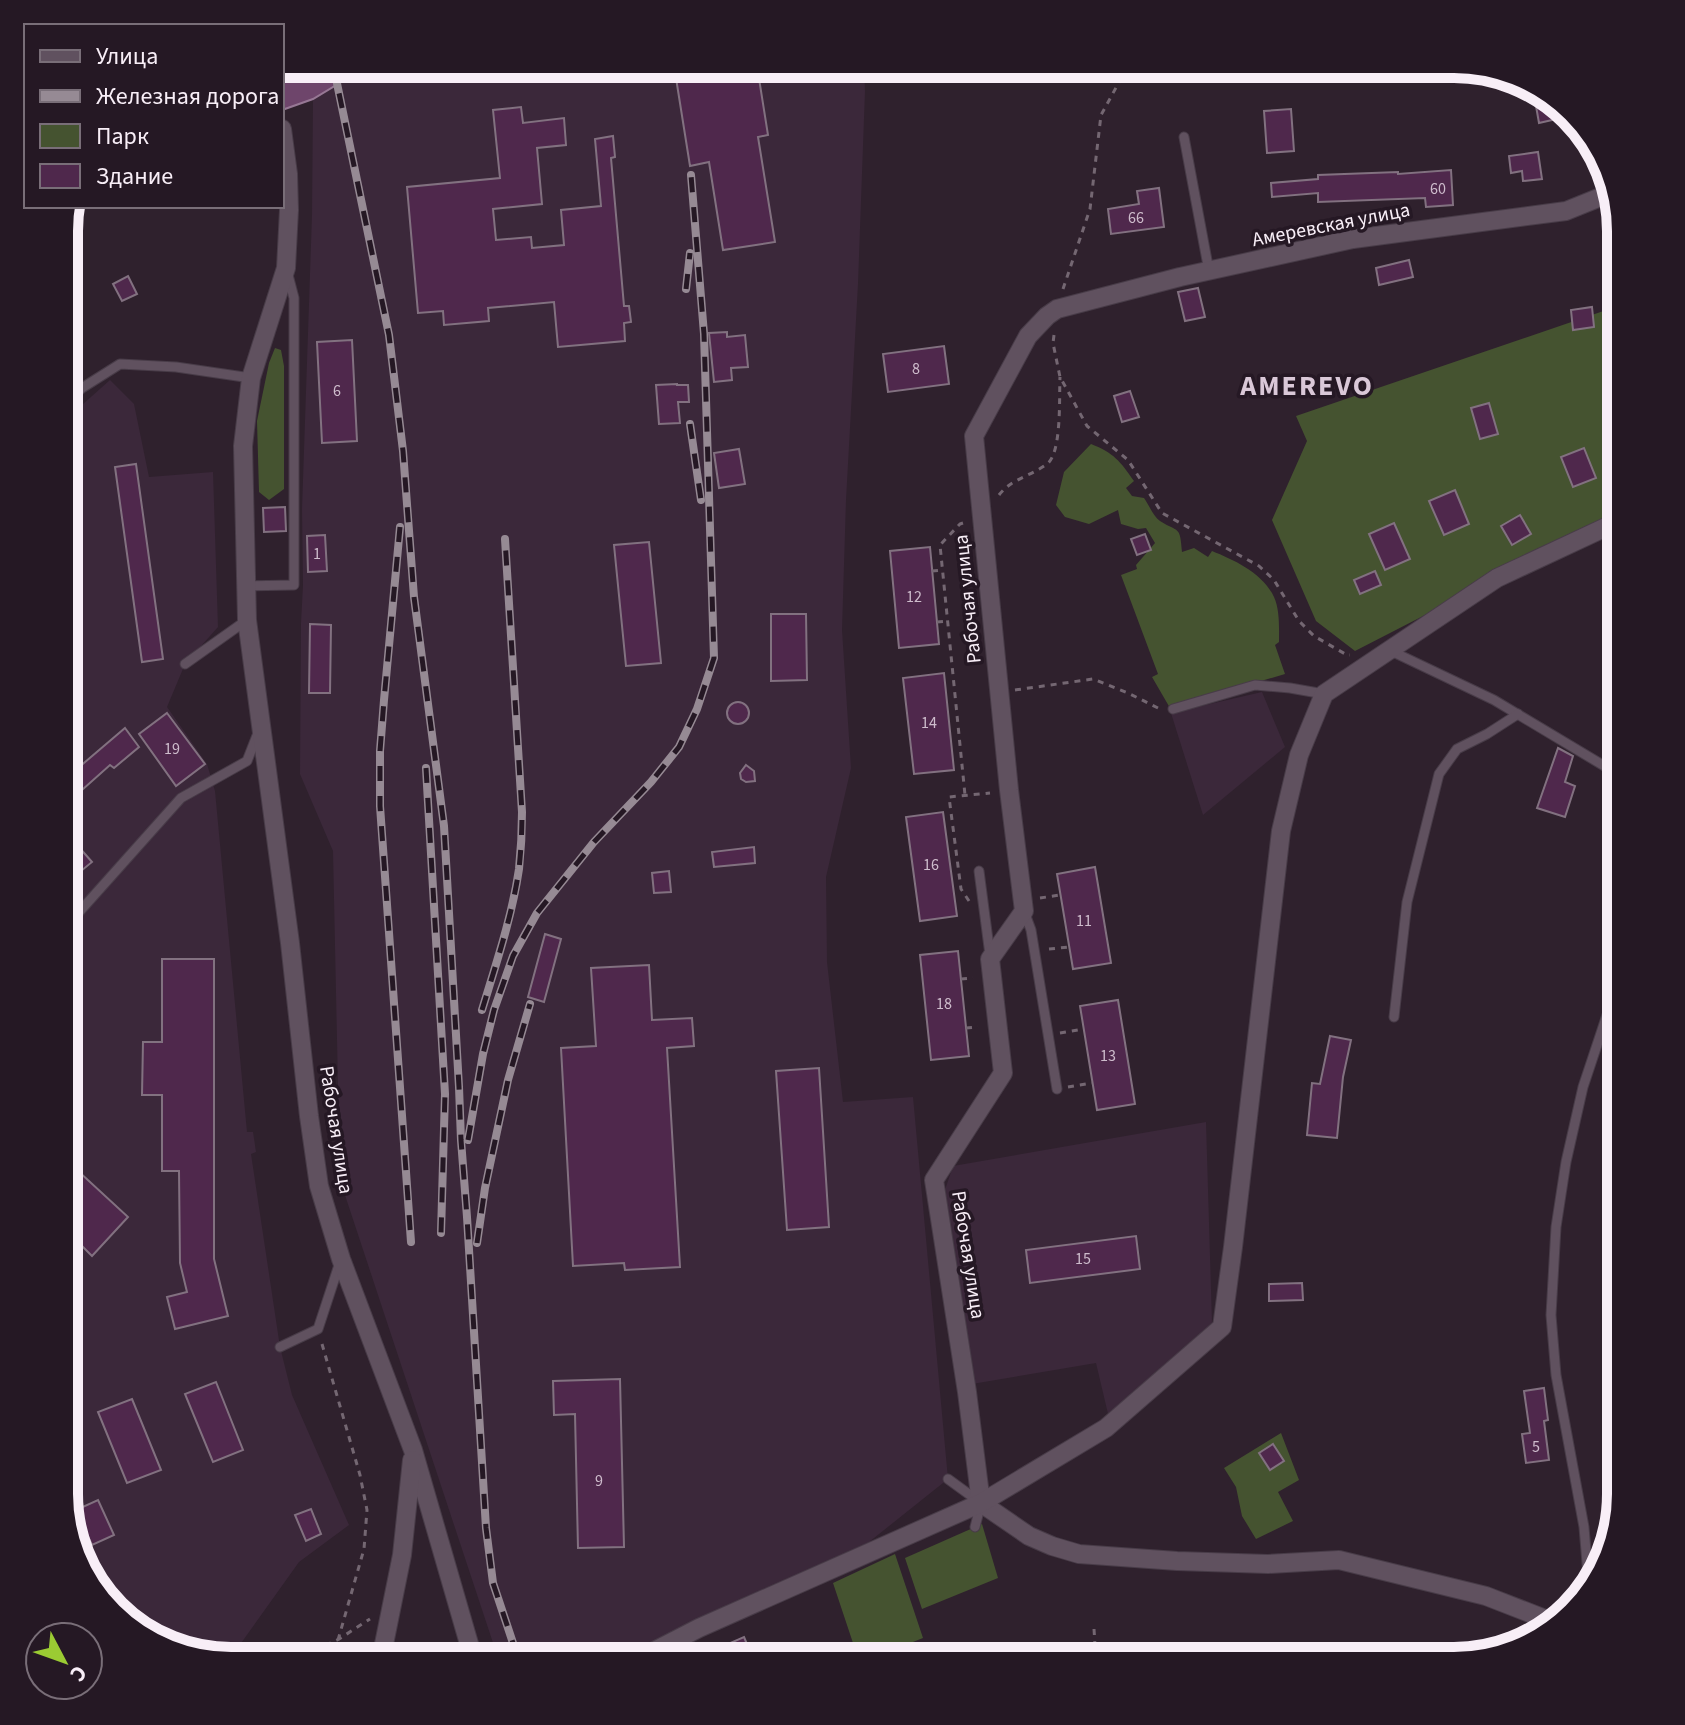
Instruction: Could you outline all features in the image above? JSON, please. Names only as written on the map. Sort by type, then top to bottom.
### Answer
[{"type":"street","name":"Рабочая улица","points":[[284,146],[289,210],[286,268],[251,378],[243,446],[247,620],[319,1186],[341,1259],[413,1450],[470,1647]]},
{"type":"street","name":"Амеревская улица","points":[[1057,309],[1353,239],[1566,211],[1603,196]]},
{"type":"street","name":"Рабочая улица","points":[[1024,911],[974,436],[1028,336],[1057,309]]},
{"type":"street","points":[[662,1647],[981,1503],[1106,1428],[1222,1327],[1281,831],[1299,755],[1324,694],[1497,578],[1607,527]]},
{"type":"street","points":[[990,959],[1024,911]]},
{"type":"street","name":"Рабочая улица","points":[[981,1503],[940,1191],[934,1180],[1003,1073],[990,959]]},
{"type":"street","points":[[383,1647],[402,1555],[413,1450]]},
{"type":"street","points":[[981,1503],[1029,1536],[1079,1554],[1268,1564],[1339,1560],[1486,1596],[1543,1618]]},
{"type":"lane","points":[[1184,137],[1209,271]]},
{"type":"lane","points":[[245,586],[294,585],[294,298],[286,268]]},
{"type":"lane","points":[[78,392],[120,364],[176,367],[251,378]]},
{"type":"lane","points":[[185,664],[247,620]]},
{"type":"lane","points":[[1389,650],[1494,700],[1607,768]]},
{"type":"lane","points":[[1173,709],[1255,685],[1324,694]]},
{"type":"lane","points":[[1394,1017],[1407,902],[1439,774],[1457,749],[1518,714]]},
{"type":"lane","points":[[78,913],[181,798],[247,761],[261,726]]},
{"type":"lane","points":[[979,871],[990,959]]},
{"type":"lane","points":[[1024,911],[1035,951],[1057,1089]]},
{"type":"lane","points":[[1588,1570],[1584,1527],[1556,1375],[1551,1315],[1558,1214],[1566,1162],[1583,1087],[1607,1015]]},
{"type":"lane","points":[[280,1347],[318,1329],[341,1259]]},
{"type":"lane","points":[[948,1479],[981,1503],[975,1527]]},
{"type":"path","points":[[965,795],[940,545],[960,524],[982,517],[1005,487],[1050,463],[1056,447],[1060,377],[1053,343],[1057,309],[1090,209],[1101,115],[1121,78]]},
{"type":"path","points":[[1060,377],[1087,426],[1128,460],[1162,513],[1259,566],[1274,580],[1299,621],[1314,636],[1347,655],[1389,650]]},
{"type":"path","points":[[932,571],[943,570]]},
{"type":"path","points":[[937,622],[948,621]]},
{"type":"path","points":[[1000,692],[1093,679],[1160,709],[1173,709]]},
{"type":"path","points":[[946,697],[955,696]]},
{"type":"path","points":[[952,748],[961,748]]},
{"type":"path","points":[[947,840],[954,839]]},
{"type":"path","points":[[954,890],[961,889]]},
{"type":"path","points":[[1035,951],[1069,947]]},
{"type":"path","points":[[961,979],[979,977]]},
{"type":"path","points":[[966,1028],[984,1026]]},
{"type":"path","points":[[1048,1035],[1083,1029]]},
{"type":"path","points":[[1057,1089],[1092,1083]]},
{"type":"path","points":[[318,1329],[367,1510],[364,1549],[336,1647]]},
{"type":"path","points":[[322,1647],[394,1604]]},
{"type":"path","points":[[1094,1629],[1095,1647]]},
{"type":"shaded area","points":[[284,78],[348,78],[313,99],[284,109]]},
{"type":"shaded area","points":[[348,78],[865,78],[842,630],[851,768],[826,877],[827,962],[843,1102],[913,1097],[948,1479],[869,1542],[643,1647],[494,1647],[340,1180],[333,851],[300,774],[302,509],[313,99]]},
{"type":"shaded area","points":[[110,380],[134,404],[149,477],[213,472],[218,627],[185,664],[167,707],[207,764],[215,791],[247,1132],[253,1132],[256,1152],[251,1154],[280,1347],[292,1395],[349,1525],[299,1562],[238,1647],[191,1642],[154,1627],[130,1609],[98,1571],[83,1534],[78,1504],[78,409]]},
{"type":"shaded area","points":[[1262,692],[1285,747],[1203,815],[1171,713]]},
{"type":"shaded area","points":[[1206,1122],[1212,1323],[1109,1418],[1096,1363],[972,1384],[945,1190],[953,1166]]},
{"type":"green space","points":[[1607,310],[1607,527],[1497,578],[1355,651],[1316,621],[1272,520],[1307,441],[1296,416]]},
{"type":"green space","points":[[275,348],[281,350],[284,366],[284,489],[269,500],[259,492],[257,421]]},
{"type":"green space","points":[[1091,444],[1111,454],[1120,463],[1134,481],[1126,488],[1132,496],[1144,498],[1158,519],[1177,531],[1182,552],[1194,548],[1208,557],[1212,551],[1238,563],[1263,581],[1274,597],[1277,608],[1279,642],[1275,645],[1285,674],[1170,708],[1152,677],[1158,674],[1121,575],[1137,569],[1136,565],[1155,543],[1146,528],[1121,524],[1118,510],[1089,524],[1065,517],[1056,505],[1064,472]]},
{"type":"green space","points":[[1281,1433],[1299,1480],[1278,1492],[1293,1521],[1256,1539],[1242,1516],[1236,1487],[1224,1468]]},
{"type":"green space","points":[[982,1524],[998,1578],[922,1609],[905,1558]]},
{"type":"green space","points":[[895,1554],[923,1638],[900,1647],[854,1647],[833,1583]]},
{"type":"building","points":[[676,78],[759,78],[768,135],[758,137],[775,242],[723,250],[709,162],[690,166]]},
{"type":"building","points":[[1540,105],[1558,119],[1539,123],[1536,106]]},
{"type":"building","points":[[521,107],[523,123],[564,118],[566,145],[537,148],[542,204],[493,209],[496,240],[531,237],[532,248],[564,245],[561,210],[601,206],[595,139],[613,136],[615,157],[611,158],[624,306],[629,306],[631,322],[624,323],[625,341],[558,347],[554,302],[488,308],[489,321],[444,325],[443,311],[418,313],[407,187],[500,178],[493,110]]},
{"type":"building","points":[[1291,109],[1294,151],[1267,153],[1264,111]]},
{"type":"building","points":[[1538,152],[1542,179],[1523,181],[1522,171],[1511,173],[1509,156]]},
{"type":"building","points":[[1451,170],[1453,205],[1426,207],[1425,198],[1318,202],[1318,193],[1272,197],[1271,183],[1318,179],[1318,175]]},
{"type":"building","points":[[1159,188],[1164,227],[1111,234],[1108,209],[1139,204],[1137,191]]},
{"type":"building","points":[[1409,260],[1413,277],[1379,285],[1376,268]]},
{"type":"building","points":[[128,276],[137,294],[122,301],[113,284]]},
{"type":"building","points":[[1198,288],[1205,317],[1185,321],[1178,292]]},
{"type":"building","points":[[1592,307],[1594,327],[1573,330],[1571,310]]},
{"type":"building","points":[[727,332],[727,337],[745,335],[748,367],[731,368],[732,380],[714,382],[709,333]]},
{"type":"building","points":[[352,340],[357,441],[322,443],[317,342]]},
{"type":"building","points":[[944,346],[949,384],[888,392],[883,354]]},
{"type":"building","points":[[656,385],[688,385],[689,402],[678,402],[680,423],[659,424]]},
{"type":"building","points":[[1130,391],[1139,417],[1122,422],[1114,396]]},
{"type":"building","points":[[1489,403],[1498,434],[1480,439],[1471,408]]},
{"type":"building","points":[[1584,448],[1596,478],[1573,487],[1561,457]]},
{"type":"building","points":[[739,449],[745,484],[719,488],[714,453]]},
{"type":"building","points":[[136,464],[163,659],[142,662],[115,467]]},
{"type":"building","points":[[1455,490],[1469,524],[1444,535],[1429,501]]},
{"type":"building","points":[[285,507],[286,531],[264,532],[263,508]]},
{"type":"building","points":[[1520,515],[1531,534],[1512,545],[1501,526]]},
{"type":"building","points":[[1394,523],[1410,559],[1385,570],[1369,534]]},
{"type":"building","points":[[1145,534],[1151,550],[1137,555],[1131,539]]},
{"type":"building","points":[[325,535],[327,571],[308,572],[307,536]]},
{"type":"building","points":[[649,542],[661,663],[626,666],[614,545]]},
{"type":"building","points":[[930,547],[939,644],[899,648],[890,551]]},
{"type":"building","points":[[1375,571],[1381,585],[1360,594],[1354,580]]},
{"type":"building","points":[[771,614],[806,614],[807,680],[771,681]]},
{"type":"building","points":[[310,624],[331,625],[330,693],[309,693]]},
{"type":"building","points":[[944,673],[954,770],[914,774],[903,678]]},
{"type":"building","points":[[738,702],[746,705],[749,713],[746,721],[738,724],[730,721],[727,713],[730,705]]},
{"type":"building","points":[[167,713],[205,764],[176,786],[139,734]]},
{"type":"building","points":[[125,728],[139,747],[114,768],[110,765],[78,794],[78,768]]},
{"type":"building","points":[[1558,748],[1573,756],[1565,782],[1575,786],[1565,817],[1537,808]]},
{"type":"building","points":[[746,765],[754,771],[755,781],[741,779],[740,773]]},
{"type":"building","points":[[943,812],[957,916],[920,921],[906,817]]},
{"type":"building","points":[[78,846],[92,862],[78,874]]},
{"type":"building","points":[[754,847],[755,863],[714,867],[712,852]]},
{"type":"building","points":[[1095,867],[1111,963],[1073,969],[1057,874]]},
{"type":"building","points":[[669,871],[671,892],[654,893],[652,873]]},
{"type":"building","points":[[545,934],[561,939],[544,1002],[528,997]]},
{"type":"building","points":[[958,951],[969,1056],[931,1060],[920,955]]},
{"type":"building","points":[[162,959],[214,959],[214,1259],[228,1316],[175,1329],[167,1297],[187,1292],[180,1263],[179,1171],[162,1171],[162,1095],[142,1095],[143,1042],[162,1042]]},
{"type":"building","points":[[649,965],[652,1020],[692,1018],[694,1046],[667,1048],[680,1267],[625,1270],[624,1263],[573,1266],[561,1048],[596,1046],[591,968]]},
{"type":"building","points":[[1118,1000],[1135,1104],[1097,1110],[1080,1006]]},
{"type":"building","points":[[1330,1036],[1351,1040],[1343,1077],[1337,1138],[1307,1135],[1312,1083],[1320,1084]]},
{"type":"building","points":[[819,1068],[829,1227],[787,1230],[776,1071]]},
{"type":"building","points":[[78,1171],[128,1217],[92,1256],[82,1246],[78,1250]]},
{"type":"building","points":[[1136,1236],[1140,1269],[1030,1283],[1026,1250]]},
{"type":"building","points":[[1302,1283],[1303,1300],[1269,1301],[1269,1284]]},
{"type":"building","points":[[620,1379],[624,1547],[578,1548],[575,1414],[554,1415],[553,1381]]},
{"type":"building","points":[[216,1382],[243,1450],[213,1462],[185,1394]]},
{"type":"building","points":[[1544,1388],[1549,1460],[1526,1463],[1522,1434],[1530,1433],[1524,1391]]},
{"type":"building","points":[[132,1399],[161,1470],[127,1483],[98,1412]]},
{"type":"building","points":[[1273,1444],[1284,1461],[1270,1470],[1259,1453]]},
{"type":"building","points":[[98,1500],[114,1535],[92,1545],[79,1509]]},
{"type":"building","points":[[311,1509],[321,1534],[306,1541],[295,1515]]},
{"type":"building","points":[[744,1637],[748,1647],[721,1647]]},
{"type":"railway","points":[[336,78],[389,335],[403,451],[414,597],[444,826],[486,1528],[493,1583],[514,1647]]},
{"type":"railway","points":[[468,1140],[483,1054],[513,956],[537,913],[594,842],[651,782],[679,747],[697,709],[714,658],[704,334],[691,175]]},
{"type":"railway","points":[[686,289],[690,253]]},
{"type":"railway","points":[[690,424],[701,500]]},
{"type":"railway","points":[[400,527],[380,751],[380,806],[411,1242]]},
{"type":"railway","points":[[482,1010],[512,905],[521,840],[522,812],[505,539]]},
{"type":"railway","points":[[426,768],[445,1094],[441,1233]]},
{"type":"railway","points":[[477,1243],[485,1188],[508,1080],[530,1004]]},
{"type":"district","name":"AMEREVO","points":[[1307,386]]}]
